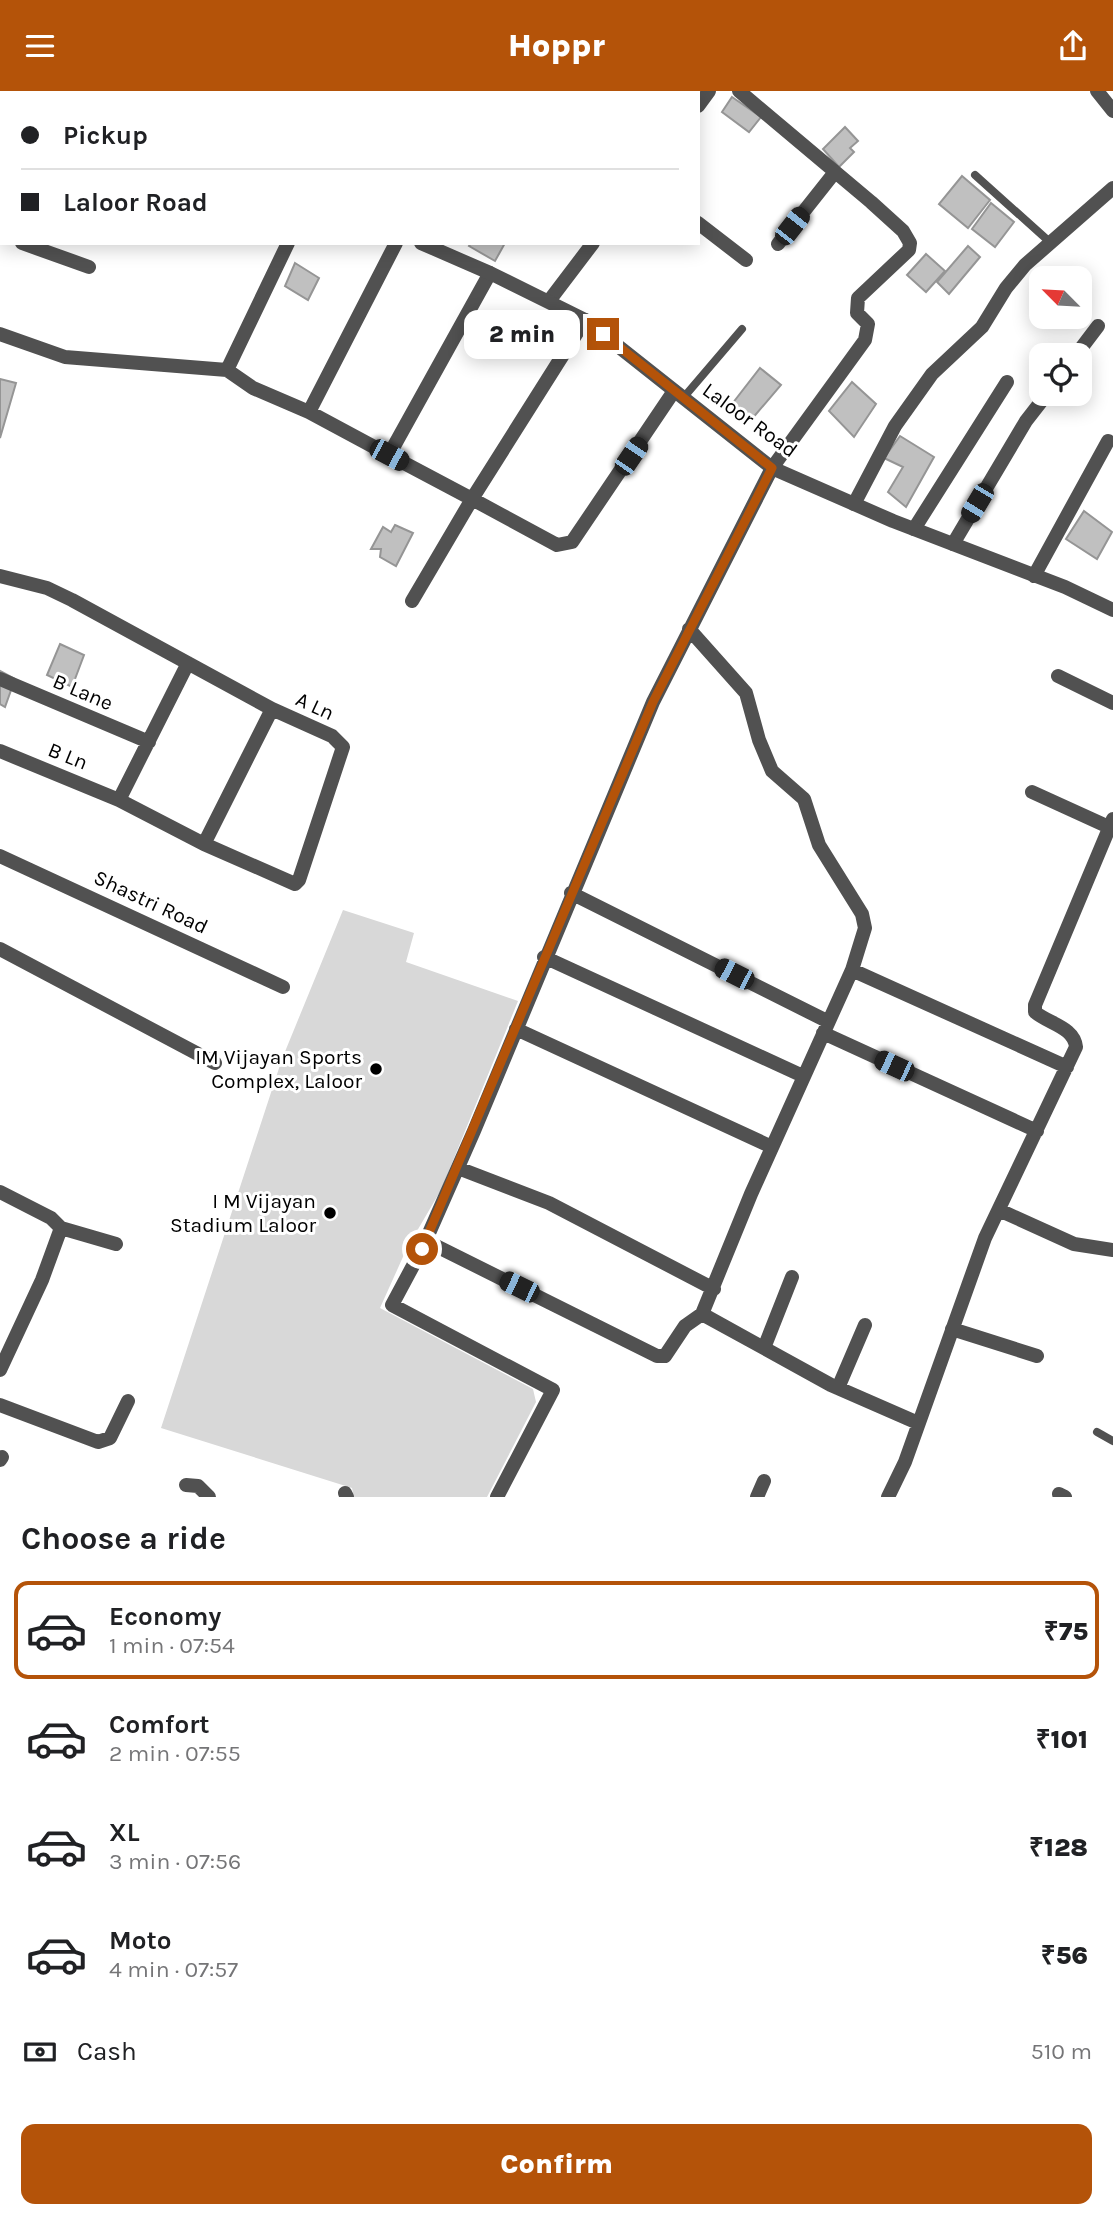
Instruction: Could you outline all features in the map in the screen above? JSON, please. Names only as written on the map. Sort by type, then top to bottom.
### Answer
[{"type":"street","points":[[497,1497],[553,1390],[392,1305],[426,1241],[458,1168],[544,957],[653,702],[772,468],[865,340],[867,324],[857,313],[858,298],[909,250],[910,243],[903,231],[740,91]]},
{"type":"street","points":[[1097,91],[1113,111]]},
{"type":"street","points":[[778,244],[835,172]]},
{"type":"street","points":[[854,504],[895,426],[932,375],[982,327],[1006,288],[1025,265],[1113,188]]},
{"type":"street","points":[[700,225],[746,260]]},
{"type":"street","points":[[28,245],[89,267]]},
{"type":"street","points":[[227,370],[287,245]]},
{"type":"street","points":[[309,412],[395,245]]},
{"type":"street","name":"Laloor Road","points":[[426,245],[585,320],[772,468],[1113,610]]},
{"type":"street","points":[[549,301],[591,245]]},
{"type":"street","points":[[389,455],[490,273]]},
{"type":"street","points":[[412,601],[472,499],[585,320]]},
{"type":"street","points":[[1085,343],[1098,326]]},
{"type":"street","points":[[0,334],[65,357],[227,370],[253,388],[309,412],[557,545],[572,542],[679,394]]},
{"type":"street","points":[[914,529],[1007,382]]},
{"type":"street","points":[[953,544],[1026,421],[1038,406]]},
{"type":"street","points":[[1034,576],[1108,441]]},
{"type":"street","name":"A Ln","points":[[0,576],[47,588],[272,709],[332,736],[342,747],[299,880],[295,884],[204,844],[119,800]]},
{"type":"street","points":[[426,1241],[657,1356],[666,1356],[685,1326],[702,1314],[772,1147],[852,970],[865,928],[862,914],[819,845],[804,799],[772,771],[759,740],[746,693],[689,629]]},
{"type":"street","points":[[119,800],[188,663]]},
{"type":"street","points":[[1058,677],[1113,703]]},
{"type":"street","name":"B Lane","points":[[0,679],[149,743]]},
{"type":"street","points":[[204,844],[272,709]]},
{"type":"street","name":"B Ln","points":[[0,751],[119,800]]},
{"type":"street","points":[[888,1497],[905,1462],[952,1329],[999,1210],[1076,1047],[1075,1038],[1069,1031],[1035,1013],[1035,1005],[1112,826],[1032,792]]},
{"type":"street","name":"Shastri Road","points":[[0,856],[283,987]]},
{"type":"street","points":[[572,893],[825,1027],[1037,1131]]},
{"type":"street","points":[[0,949],[215,1063]]},
{"type":"street","points":[[544,957],[803,1076]]},
{"type":"street","points":[[852,970],[1067,1067]]},
{"type":"street","points":[[516,1029],[772,1147]]},
{"type":"street","points":[[458,1168],[549,1203],[713,1289]]},
{"type":"street","points":[[0,1192],[51,1218],[61,1228],[116,1244]]},
{"type":"street","points":[[999,1210],[1074,1244],[1113,1250]]},
{"type":"street","points":[[0,1370],[61,1237],[61,1228]]},
{"type":"street","points":[[764,1348],[792,1277]]},
{"type":"street","points":[[702,1314],[838,1388],[918,1423]]},
{"type":"street","points":[[838,1388],[865,1325]]},
{"type":"street","points":[[952,1329],[1037,1356]]},
{"type":"street","points":[[0,1405],[97,1442],[110,1438],[128,1401]]},
{"type":"street","points":[[757,1497],[764,1481]]},
{"type":"street","points":[[186,1485],[198,1486],[209,1497]]},
{"type":"lane","points":[[975,175],[1052,244]]},
{"type":"lane","points":[[679,394],[742,329]]},
{"type":"lane","points":[[1097,1432],[1113,1441]]},
{"type":"shaded area","name":"I M Vijayan Stadium Laloor","points":[[343,910],[414,933],[406,962],[518,1001],[441,1190],[407,1248],[380,1308],[533,1389],[536,1402],[487,1497],[354,1497],[352,1488],[161,1428],[282,1059]]},
{"type":"building","points":[[732,97],[761,117],[749,132],[722,112]]},
{"type":"building","points":[[845,127],[858,141],[850,148],[854,152],[839,167],[823,149]]},
{"type":"building","points":[[962,176],[990,200],[968,228],[939,204]]},
{"type":"building","points":[[991,203],[1014,222],[995,247],[972,229]]},
{"type":"building","points":[[470,245],[504,245],[495,261]]},
{"type":"building","points":[[968,246],[980,257],[949,294],[937,282]]},
{"type":"building","points":[[926,254],[945,271],[926,292],[907,275]]},
{"type":"building","points":[[295,263],[319,278],[308,300],[285,286]]},
{"type":"building","points":[[760,368],[781,385],[751,420],[732,404]]},
{"type":"building","points":[[0,379],[16,383],[0,438]]},
{"type":"building","points":[[852,382],[876,404],[854,437],[829,411]]},
{"type":"building","points":[[900,436],[934,457],[906,507],[888,492],[903,467],[884,458]]},
{"type":"building","points":[[1084,511],[1112,532],[1097,559],[1066,539]]},
{"type":"building","points":[[395,525],[413,533],[396,566],[380,557],[381,549],[371,549],[383,527],[391,532]]},
{"type":"building","points":[[60,644],[84,655],[72,687],[47,675]]},
{"type":"building","points":[[0,671],[15,679],[5,707],[0,704]]},
{"type":"place","name":"IM Vijayan Sports Complex, Laloor","points":[[376,1069]]},
{"type":"place","name":"I M Vijayan Stadium Laloor","points":[[330,1213]]},
{"type":"route","points":[[422,1249],[653,702],[772,468],[603,334]]}]
